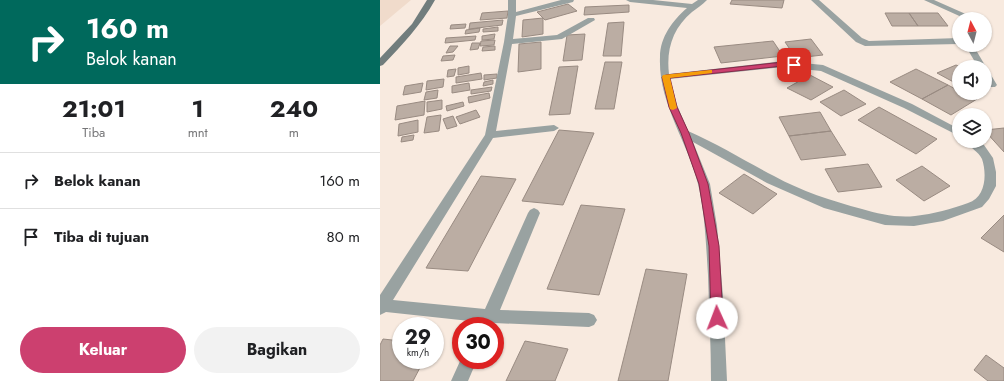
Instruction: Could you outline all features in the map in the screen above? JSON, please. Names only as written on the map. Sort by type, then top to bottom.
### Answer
[{"type":"main road","points":[[380,62],[406,35],[426,10],[431,0]]},
{"type":"street","points":[[459,317],[381,306],[490,135],[508,42],[512,15],[512,0]]},
{"type":"street","points":[[512,15],[570,0]]},
{"type":"street","points":[[630,0],[692,6]]},
{"type":"street","points":[[703,0],[692,6],[673,27],[666,42],[664,55],[666,77],[673,107],[685,133],[704,184],[714,246],[719,381]]},
{"type":"street","points":[[815,0],[859,40],[868,44],[952,41]]},
{"type":"street","points":[[928,0],[956,12]]},
{"type":"street","points":[[508,42],[559,37],[591,20]]},
{"type":"street","points":[[666,77],[783,64],[824,68],[908,106],[952,129]]},
{"type":"street","points":[[490,135],[554,128]]},
{"type":"street","points":[[685,133],[728,155],[771,180],[828,205],[885,220],[914,221],[943,216],[978,204],[985,196],[990,186],[990,172],[987,158],[980,148]]},
{"type":"street","points":[[489,317],[534,213]]},
{"type":"street","points":[[504,321],[589,320]]},
{"type":"street","points":[[459,381],[465,369]]},
{"type":"shaded area","points":[[380,0],[411,0],[380,26]]},
{"type":"building","points":[[732,0],[784,0],[782,8],[730,4]]},
{"type":"building","points":[[568,4],[577,11],[545,20],[537,12]]},
{"type":"building","points":[[629,5],[629,12],[584,15],[585,7]]},
{"type":"building","points":[[508,11],[507,18],[480,20],[482,13]]},
{"type":"building","points":[[885,13],[909,13],[918,26],[892,26]]},
{"type":"building","points":[[909,13],[938,13],[948,26],[918,26]]},
{"type":"building","points":[[543,18],[543,34],[522,37],[523,20]]},
{"type":"building","points":[[503,20],[502,25],[469,29],[470,23]]},
{"type":"building","points":[[624,22],[621,56],[603,56],[608,23]]},
{"type":"building","points":[[466,24],[465,28],[450,29],[451,25]]},
{"type":"building","points":[[498,27],[498,31],[483,32],[483,29]]},
{"type":"building","points":[[480,28],[479,32],[465,34],[466,30]]},
{"type":"building","points":[[495,34],[494,39],[482,40],[482,36]]},
{"type":"building","points":[[585,34],[582,60],[563,61],[567,35]]},
{"type":"building","points":[[476,36],[475,40],[445,43],[446,38]]},
{"type":"building","points":[[811,39],[823,55],[796,58],[785,42]]},
{"type":"building","points":[[495,40],[494,45],[480,46],[481,41]]},
{"type":"building","points":[[773,41],[783,56],[721,63],[714,47]]},
{"type":"building","points":[[541,42],[541,69],[518,72],[519,44]]},
{"type":"building","points":[[472,43],[480,43],[478,49],[470,50]]},
{"type":"building","points":[[450,46],[458,46],[453,52],[446,53]]},
{"type":"building","points":[[495,46],[495,50],[482,51],[483,47]]},
{"type":"building","points":[[455,55],[453,60],[441,61],[443,56]]},
{"type":"building","points":[[605,62],[622,62],[614,109],[595,109]]},
{"type":"building","points":[[469,66],[469,73],[458,75],[458,68]]},
{"type":"building","points":[[578,66],[570,114],[549,115],[559,67]]},
{"type":"building","points":[[952,67],[952,81],[937,73]]},
{"type":"building","points":[[456,69],[454,76],[447,77],[448,70]]},
{"type":"building","points":[[916,69],[948,85],[922,99],[890,82]]},
{"type":"building","points":[[481,73],[482,79],[456,83],[456,77]]},
{"type":"building","points":[[497,74],[497,78],[484,80],[484,75]]},
{"type":"building","points":[[810,75],[833,87],[811,100],[787,88]]},
{"type":"building","points":[[444,79],[443,87],[426,90],[427,81]]},
{"type":"building","points":[[493,80],[493,84],[483,86],[484,82]]},
{"type":"building","points":[[423,83],[421,92],[403,95],[405,86]]},
{"type":"building","points":[[469,83],[470,90],[452,93],[452,86]]},
{"type":"building","points":[[948,85],[952,87],[952,100],[975,100],[962,108],[952,108],[951,115],[922,99]]},
{"type":"building","points":[[492,87],[491,91],[471,94],[471,90]]},
{"type":"building","points":[[438,90],[437,98],[424,100],[426,92]]},
{"type":"building","points":[[844,90],[866,104],[841,116],[820,102]]},
{"type":"building","points":[[489,93],[490,98],[469,103],[468,97]]},
{"type":"building","points":[[442,100],[442,109],[427,112],[427,102]]},
{"type":"building","points":[[425,101],[424,115],[395,120],[397,106]]},
{"type":"building","points":[[463,102],[464,106],[447,111],[446,106]]},
{"type":"building","points":[[879,107],[937,139],[916,154],[858,120]]},
{"type":"building","points":[[476,110],[480,117],[460,124],[456,117]]},
{"type":"building","points":[[820,112],[831,131],[789,136],[779,117]]},
{"type":"building","points":[[441,115],[439,131],[424,133],[427,117]]},
{"type":"building","points":[[453,116],[457,126],[447,129],[443,119]]},
{"type":"building","points":[[418,120],[418,132],[398,136],[399,124]]},
{"type":"building","points":[[1004,128],[1004,152],[992,139],[992,129]]},
{"type":"building","points":[[559,130],[594,133],[563,205],[522,201]]},
{"type":"building","points":[[831,131],[846,155],[801,160],[789,136]]},
{"type":"building","points":[[414,135],[413,140],[401,142],[402,137]]},
{"type":"building","points":[[868,164],[882,187],[838,192],[825,169]]},
{"type":"building","points":[[922,166],[950,186],[924,201],[896,180]]},
{"type":"building","points":[[744,174],[777,194],[753,214],[719,193]]},
{"type":"building","points":[[481,176],[516,179],[468,271],[426,268]]},
{"type":"building","points":[[581,205],[625,209],[599,295],[547,289]]},
{"type":"building","points":[[1004,215],[1004,252],[981,238]]},
{"type":"building","points":[[646,269],[687,274],[668,381],[618,381]]},
{"type":"building","points":[[383,339],[392,340],[392,369],[419,369],[413,381],[380,381],[380,345]]},
{"type":"building","points":[[525,341],[568,349],[555,381],[506,381]]},
{"type":"building","points":[[986,355],[1004,368],[1004,381],[988,381],[974,370]]},
{"type":"slow traffic","points":[[673,108],[666,77],[710,72]]},
{"type":"route","points":[[717,318],[714,246],[704,184],[685,133],[673,107],[666,77],[783,64],[794,65]]}]
